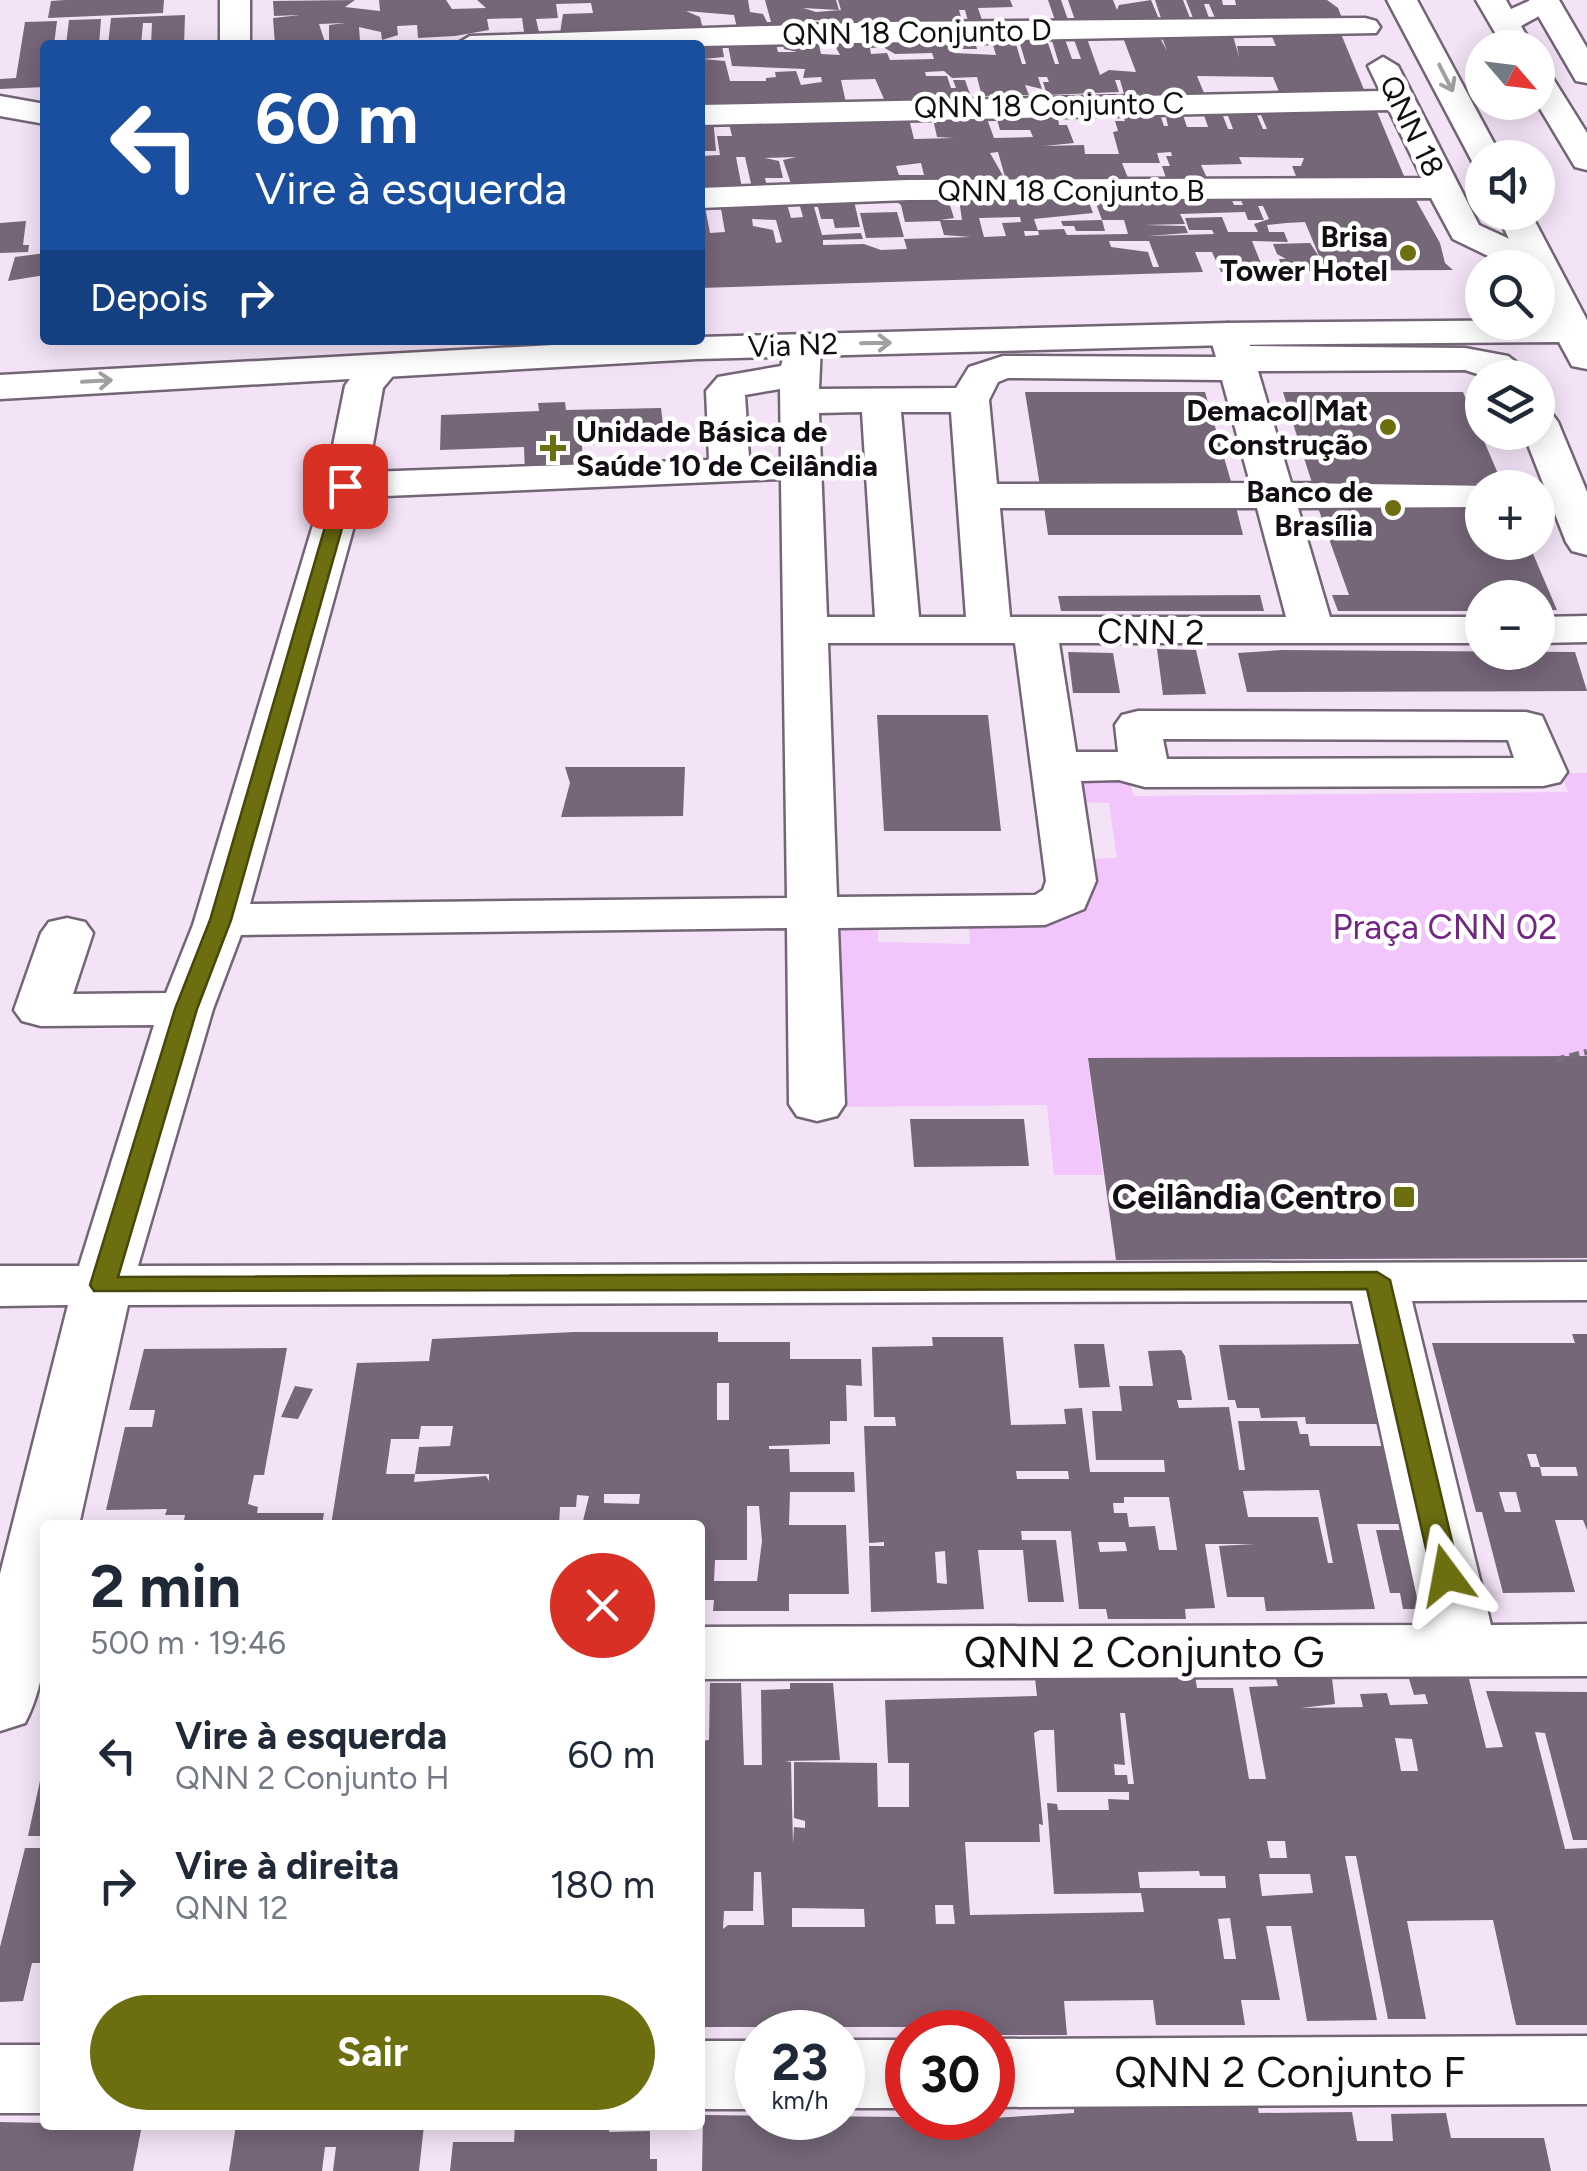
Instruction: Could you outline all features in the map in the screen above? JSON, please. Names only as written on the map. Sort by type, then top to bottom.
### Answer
[{"type":"street","points":[[235,0],[235,40]]},
{"type":"street","points":[[1407,10],[1476,140]]},
{"type":"street","name":"QNN 18 Conjunto D","points":[[619,40],[1407,10]]},
{"type":"street","name":"QNN 18","points":[[1357,11],[1469,245],[1480,250]]},
{"type":"street","points":[[1505,23],[1559,13],[1587,74]]},
{"type":"street","name":"QNN 18 Conjunto C","points":[[705,116],[927,106],[1398,100]]},
{"type":"street","points":[[0,106],[40,113]]},
{"type":"street","points":[[1555,107],[1587,160]]},
{"type":"street","name":"QNN 18 Conjunto B","points":[[705,198],[908,190],[1442,188]]},
{"type":"street","points":[[1555,296],[1582,341]]},
{"type":"street","points":[[705,330],[950,307],[1458,297]]},
{"type":"street","name":"Via N2","points":[[705,336],[800,374],[1231,351],[1582,341]]},
{"type":"street","points":[[47,1520],[103,1285],[186,1009],[220,920],[345,486],[364,386],[393,363],[444,354],[553,345]]},
{"type":"street","name":"Via N2","points":[[0,387],[393,363],[562,345]]},
{"type":"street","points":[[220,920],[1017,914],[1057,905],[1071,890],[1071,881],[1054,767],[977,496],[970,400],[982,375],[1004,367],[1231,351],[1253,357],[1465,361]]},
{"type":"street","points":[[1231,351],[1314,633]]},
{"type":"street","points":[[800,374],[817,1104]]},
{"type":"street","points":[[730,470],[725,391],[732,385],[800,374],[881,400],[970,400]]},
{"type":"street","points":[[881,400],[898,630]]},
{"type":"street","points":[[345,486],[801,469]]},
{"type":"street","points":[[977,496],[1465,495]]},
{"type":"street","points":[[1555,496],[1587,542]]},
{"type":"street","points":[[1555,630],[1587,629]]},
{"type":"street","name":"CNN 2","points":[[804,630],[1465,630]]},
{"type":"street","points":[[1054,767],[1123,766],[1145,773],[1543,772],[1526,726],[1138,726],[1145,773]]},
{"type":"street","points":[[68,933],[41,1010],[186,1009]]},
{"type":"street","points":[[1377,1280],[1463,1651]]},
{"type":"street","points":[[0,1286],[1587,1281]]},
{"type":"street","points":[[19,1671],[40,1554]]},
{"type":"street","name":"QNN 2 Conjunto G","points":[[705,1653],[1587,1650]]},
{"type":"street","name":"QNN 2 Conjunto F","points":[[1015,2073],[1586,2074]]},
{"type":"street","points":[[705,2075],[735,2074]]},
{"type":"street","points":[[0,2079],[40,2079]]},
{"type":"path","points":[[1555,1060],[1587,1052]]},
{"type":"green space","name":"Praça CNN 02","points":[[1561,773],[1587,773],[1587,1060],[1088,1062],[1103,1175],[1054,1175],[1047,1105],[836,1107],[832,928],[878,928],[878,942],[970,944],[969,927],[1037,925],[1069,915],[1092,893],[1091,859],[1117,858],[1109,803],[1080,802],[1081,782],[1102,776],[1129,781],[1134,796],[1568,792]]},
{"type":"building","points":[[164,0],[163,13],[48,18],[51,1]]},
{"type":"building","points":[[355,0],[345,7],[380,11],[379,0],[446,0],[452,9],[486,8],[477,0],[748,0],[750,12],[763,14],[767,22],[771,22],[765,0],[836,0],[839,10],[803,8],[816,12],[841,10],[838,0],[1010,0],[1013,7],[978,8],[982,20],[968,21],[965,10],[959,10],[962,21],[843,25],[842,21],[807,20],[808,25],[737,28],[734,15],[686,11],[700,17],[703,29],[560,33],[563,14],[593,13],[591,3],[556,4],[558,18],[536,19],[539,32],[524,32],[522,18],[487,19],[489,30],[455,36],[418,38],[417,25],[397,26],[398,35],[382,40],[381,32],[359,27],[360,40],[329,40],[329,25],[345,23],[319,24],[324,40],[275,40],[273,18],[300,15],[274,16],[273,1]]},
{"type":"building","points":[[1048,0],[1061,0],[1068,20],[1055,20]]},
{"type":"building","points":[[1068,0],[1113,0],[1117,10],[1119,5],[1151,0],[1159,19],[1075,20]]},
{"type":"building","points":[[1155,0],[1183,0],[1190,18],[1161,18]]},
{"type":"building","points":[[1186,0],[1222,0],[1223,5],[1236,5],[1235,0],[1327,0],[1338,8],[1342,18],[1215,18],[1209,4],[1204,4],[1209,18],[1193,18]]},
{"type":"building","points":[[185,15],[184,40],[151,40],[152,23],[143,23],[141,40],[109,40],[111,18]]},
{"type":"building","points":[[101,19],[99,40],[67,40],[69,20]]},
{"type":"building","points":[[57,21],[55,40],[40,40],[40,87],[0,89],[0,79],[16,78],[25,22]]},
{"type":"building","points":[[1339,29],[1365,92],[1280,94],[1273,77],[1197,76],[1204,93],[1124,94],[1120,80],[1115,80],[1119,92],[1047,95],[1043,82],[1049,82],[1047,77],[1038,77],[1042,89],[1025,85],[1029,95],[982,96],[977,77],[952,78],[944,71],[925,72],[926,76],[947,76],[951,88],[956,88],[953,80],[965,80],[970,94],[958,95],[959,99],[884,99],[873,74],[875,79],[841,80],[846,103],[705,104],[705,59],[725,61],[730,81],[766,81],[776,77],[775,72],[796,71],[801,85],[822,82],[821,77],[803,78],[805,69],[732,66],[728,45],[722,45],[724,57],[705,59],[705,42],[775,40],[778,52],[797,52],[784,49],[782,41],[818,40],[821,54],[840,55],[831,38],[973,35],[977,49],[953,49],[954,53],[996,55],[993,45],[980,46],[977,35],[1013,34],[1022,64],[1026,64],[1017,34],[1045,34],[1055,64],[1059,64],[1050,34],[1063,34],[1072,59],[1081,59],[1072,34],[1085,33],[1100,75],[1109,70],[1136,72],[1122,35],[1158,34],[1167,51],[1161,35],[1232,32],[1239,57],[1237,46],[1276,46],[1270,32]],"holes":[[[883,47],[895,54],[932,53],[934,59],[890,60],[887,53],[871,54],[870,48]]]},
{"type":"building","points":[[1257,106],[1375,107],[1404,176],[1296,176],[1292,166],[1301,166],[1304,158],[1239,157],[1242,164],[1201,165],[1207,178],[1166,178],[1162,166],[1170,166],[1166,156],[1172,156],[1171,152],[1157,153],[1160,163],[1122,163],[1128,178],[1045,180],[1005,177],[998,152],[990,153],[1006,181],[791,184],[783,160],[796,157],[765,158],[779,161],[783,178],[765,178],[767,187],[752,188],[745,157],[736,157],[742,188],[705,190],[705,156],[720,155],[717,136],[732,136],[729,124],[738,121],[907,111],[914,139],[954,138],[937,137],[933,119],[1057,109],[1059,125],[1067,125],[1074,143],[1044,146],[1084,145],[1085,154],[1119,154],[1113,132],[1118,131],[1115,121],[1125,121],[1121,110],[1158,109],[1164,126],[1168,126],[1164,109],[1181,109],[1187,127],[1208,127],[1202,109],[1220,108],[1228,129],[1233,129],[1225,108],[1254,108],[1263,129],[1267,129]],"holes":[[[986,116],[996,116],[1000,130],[1030,130],[1033,137],[994,138]],[[921,163],[924,175],[899,175],[896,166]]]},
{"type":"building","points":[[705,117],[713,117],[716,151],[705,151]]},
{"type":"building","points":[[1412,193],[1440,243],[1445,263],[1453,270],[1283,271],[1279,259],[1286,259],[1277,254],[1273,244],[1310,243],[1320,258],[1305,222],[1267,225],[1269,232],[1284,232],[1288,242],[1252,241],[1264,271],[1221,272],[1212,252],[1195,252],[1203,272],[705,288],[705,207],[710,233],[725,232],[721,209],[733,206],[787,204],[791,218],[803,217],[799,203],[854,201],[860,227],[835,228],[833,219],[821,219],[818,207],[814,207],[822,235],[861,233],[863,239],[823,240],[823,245],[864,244],[881,250],[907,249],[904,239],[971,237],[944,235],[940,221],[905,222],[901,205],[894,200],[948,199],[954,218],[940,220],[962,220],[959,199],[1053,196],[1055,201],[1083,201],[1093,213],[1034,219],[1038,231],[1024,231],[1025,236],[1039,235],[1038,230],[1064,229],[1067,235],[1128,234],[1124,220],[1102,220],[1094,198],[1230,196],[1234,205],[1243,205],[1240,198]],"holes":[[[1258,206],[1263,206],[1269,219],[1254,224],[1258,232],[1228,232],[1222,217],[1185,218],[1189,230],[1212,230],[1214,234],[1148,236],[1188,233],[1185,226],[1144,225],[1185,224],[1180,214],[1245,212],[1248,220],[1264,220]],[[1020,217],[1021,222],[1002,223],[1006,236],[984,237],[979,218]],[[752,219],[776,220],[782,242],[776,243],[773,230],[753,226]],[[1109,241],[1149,241],[1159,267],[1153,267],[1148,252],[1111,247]]]},
{"type":"building","points":[[897,212],[904,237],[866,238],[860,213]]},
{"type":"building","points":[[1102,220],[1105,231],[1076,231],[1074,226],[1063,226],[1061,221]]},
{"type":"building","points":[[26,221],[23,245],[29,245],[28,252],[0,253],[0,223]]},
{"type":"building","points":[[40,254],[40,276],[8,281],[15,257]]},
{"type":"building","points":[[1025,392],[1205,392],[1232,485],[1040,486]]},
{"type":"building","points":[[1283,392],[1463,392],[1465,450],[1488,450],[1496,470],[1465,470],[1465,483],[1312,483]]},
{"type":"building","points":[[565,402],[566,410],[661,408],[665,442],[582,445],[583,471],[525,473],[524,447],[440,450],[441,415],[539,411],[538,403]]},
{"type":"building","points":[[1317,505],[1465,505],[1465,560],[1536,560],[1544,580],[1465,580],[1465,611],[1338,611],[1332,595],[1349,595]]},
{"type":"building","points":[[1044,507],[1236,507],[1243,535],[1048,535]]},
{"type":"building","points":[[1260,595],[1264,611],[1061,611],[1058,596]]},
{"type":"building","points":[[1157,649],[1196,650],[1206,694],[1163,695]]},
{"type":"building","points":[[1465,651],[1465,670],[1555,670],[1555,652],[1575,652],[1587,691],[1247,692],[1238,653]]},
{"type":"building","points":[[1068,652],[1113,653],[1120,693],[1073,693]]},
{"type":"building","points":[[877,715],[988,715],[1001,831],[884,831]]},
{"type":"building","points":[[565,767],[685,767],[683,816],[561,817],[570,783]]},
{"type":"building","points":[[1587,1056],[1587,1258],[1116,1260],[1088,1058]]},
{"type":"building","points":[[910,1119],[1024,1119],[1029,1166],[914,1167]]},
{"type":"building","points":[[574,1332],[718,1332],[718,1342],[790,1342],[790,1359],[861,1359],[862,1386],[846,1385],[847,1421],[830,1421],[830,1444],[769,1446],[789,1449],[790,1472],[854,1472],[855,1492],[790,1492],[789,1525],[846,1525],[849,1594],[789,1594],[789,1611],[713,1611],[714,1600],[705,1600],[705,1520],[583,1520],[589,1496],[577,1495],[576,1507],[560,1507],[559,1520],[332,1520],[357,1363],[429,1361],[432,1339]],"holes":[[[717,1383],[729,1383],[729,1420],[717,1420]],[[421,1426],[453,1426],[450,1446],[419,1447],[415,1474],[386,1474],[391,1439],[419,1439]],[[415,1474],[489,1474],[489,1481],[486,1476],[414,1482]],[[604,1494],[640,1494],[639,1504],[604,1503]],[[747,1506],[759,1506],[762,1541],[757,1581],[714,1581],[715,1560],[747,1560]]]},
{"type":"building","points":[[1572,1334],[1587,1334],[1587,1530],[1583,1520],[1555,1520],[1575,1592],[1503,1593],[1482,1512],[1476,1512],[1432,1343],[1575,1343]],"holes":[[[1527,1454],[1536,1454],[1540,1467],[1531,1467]],[[1540,1467],[1576,1467],[1578,1476],[1542,1476]],[[1499,1492],[1516,1492],[1521,1512],[1505,1512]]]},
{"type":"building","points":[[932,1337],[1003,1337],[1011,1425],[1066,1424],[1064,1409],[1082,1408],[1090,1472],[1165,1472],[1164,1460],[1096,1460],[1092,1411],[1122,1411],[1119,1386],[1153,1386],[1148,1351],[1181,1350],[1185,1356],[1192,1400],[1177,1400],[1179,1408],[1229,1407],[1239,1470],[1245,1470],[1238,1421],[1297,1421],[1300,1434],[1308,1434],[1310,1446],[1385,1446],[1403,1524],[1357,1524],[1375,1609],[1266,1611],[1264,1597],[1227,1597],[1219,1546],[1254,1544],[1205,1544],[1215,1608],[1185,1609],[1186,1619],[1108,1619],[1106,1609],[1079,1609],[1071,1531],[1021,1531],[1022,1540],[1056,1540],[1064,1602],[1028,1602],[1023,1550],[978,1550],[984,1609],[871,1612],[869,1546],[884,1546],[884,1542],[869,1543],[864,1426],[896,1426],[895,1417],[874,1417],[872,1347],[933,1346]],"holes":[[[1016,1471],[1068,1471],[1069,1479],[1017,1479]],[[1319,1490],[1333,1563],[1328,1563],[1318,1517],[1248,1517],[1243,1491]],[[1124,1497],[1169,1497],[1177,1550],[1159,1550],[1155,1526],[1129,1527],[1127,1513],[1114,1513],[1113,1503],[1124,1503]],[[1098,1542],[1125,1542],[1127,1551],[1100,1552]],[[945,1551],[947,1584],[937,1583],[935,1552]]]},
{"type":"building","points":[[1074,1344],[1104,1344],[1110,1387],[1079,1388]]},
{"type":"building","points":[[1361,1344],[1379,1424],[1306,1424],[1305,1417],[1261,1418],[1259,1408],[1237,1408],[1235,1400],[1228,1400],[1219,1345]]},
{"type":"building","points":[[287,1348],[264,1475],[254,1475],[248,1504],[258,1507],[257,1513],[324,1513],[323,1520],[184,1520],[185,1515],[165,1515],[167,1509],[106,1510],[125,1427],[152,1427],[155,1410],[129,1410],[144,1349]]},
{"type":"building","points":[[295,1386],[313,1389],[298,1419],[281,1417]]},
{"type":"building","points":[[1376,1530],[1404,1530],[1422,1609],[1403,1609],[1400,1593],[1390,1593]]},
{"type":"building","points":[[1195,1676],[1197,1688],[1233,1688],[1249,1779],[1266,1779],[1249,1687],[1278,1686],[1276,1679],[1332,1678],[1335,1704],[1301,1708],[1363,1707],[1360,1694],[1387,1693],[1390,1705],[1428,1704],[1425,1694],[1414,1695],[1409,1679],[1469,1679],[1486,1748],[1503,1747],[1486,1691],[1587,1692],[1587,1840],[1573,1840],[1545,1733],[1535,1732],[1565,1849],[1587,1848],[1587,2025],[1516,2025],[1493,1920],[1407,1921],[1426,2019],[1388,2019],[1356,1856],[1345,1856],[1377,2020],[1307,2021],[1291,1926],[1266,1926],[1280,2000],[1241,2000],[1245,2025],[1156,2025],[1153,2000],[1064,2001],[1067,2035],[1015,2035],[1015,2010],[885,2010],[885,2027],[865,2027],[865,2010],[735,2010],[735,2027],[705,2027],[705,1740],[709,1740],[710,1683],[741,1683],[744,1765],[762,1765],[761,1690],[790,1689],[790,1683],[833,1683],[840,1760],[785,1761],[791,1762],[793,1844],[794,1827],[805,1828],[805,1821],[794,1818],[794,1762],[877,1763],[878,1807],[909,1807],[909,1763],[888,1763],[885,1700],[1037,1696],[1035,1678]],"holes":[[[1120,1713],[1125,1713],[1134,1784],[1128,1784],[1127,1775],[1115,1775],[1114,1764],[1125,1765]],[[1054,1730],[1057,1792],[1129,1792],[1129,1800],[1108,1799],[1109,1810],[1058,1810],[1057,1804],[1047,1803],[1054,1894],[1141,1893],[1144,1912],[970,1915],[965,1842],[1040,1842],[1039,1824],[1043,1825],[1034,1733]],[[1395,1738],[1412,1739],[1418,1771],[1401,1771]],[[1267,1841],[1285,1841],[1287,1858],[1270,1858]],[[1199,1871],[1200,1876],[1225,1876],[1226,1888],[1140,1888],[1138,1872]],[[754,1872],[761,1872],[764,1925],[728,1925],[723,1929],[724,1911],[753,1911]],[[1259,1874],[1310,1874],[1313,1893],[1262,1896]],[[935,1905],[953,1905],[955,1924],[936,1924]],[[792,1908],[864,1909],[865,1927],[792,1927]],[[1230,1918],[1236,1959],[1224,1959],[1218,1919]]]},
{"type":"building","points":[[40,1781],[40,1836],[28,1836]]},
{"type":"building","points":[[25,1848],[40,1848],[40,1963],[32,1963],[23,2001],[0,2002],[0,1947]]},
{"type":"building","points":[[1257,2104],[1259,2113],[1352,2112],[1357,2141],[1393,2141],[1391,2114],[1446,2113],[1451,2138],[1544,2138],[1551,2171],[702,2171],[705,2115],[735,2115],[735,2140],[865,2140],[865,2117],[885,2117],[885,2140],[1015,2140],[1015,2117],[1074,2113],[1074,2105]]},
{"type":"building","points":[[0,2122],[40,2123],[40,2130],[141,2130],[133,2171],[0,2171]]},
{"type":"building","points":[[235,2130],[423,2130],[419,2171],[333,2171],[336,2147],[325,2147],[322,2171],[229,2171]]},
{"type":"building","points":[[515,2130],[650,2131],[650,2159],[657,2159],[657,2171],[450,2171],[453,2142],[514,2142]]},
{"type":"place","name":"Brisa Tower Hotel","points":[[1408,253]]},
{"type":"place","name":"Demacol Mat Construção","points":[[1388,427]]},
{"type":"place","name":"Unidade Básica de Saúde 10 de Ceilândia","points":[[553,448]]},
{"type":"place","name":"Banco de Brasília","points":[[1393,508]]},
{"type":"place","name":"Ceilândia Centro","points":[[1404,1197]]},
{"type":"route","points":[[345,486],[220,920],[186,1009],[103,1285],[1377,1280],[1446,1575]]}]
